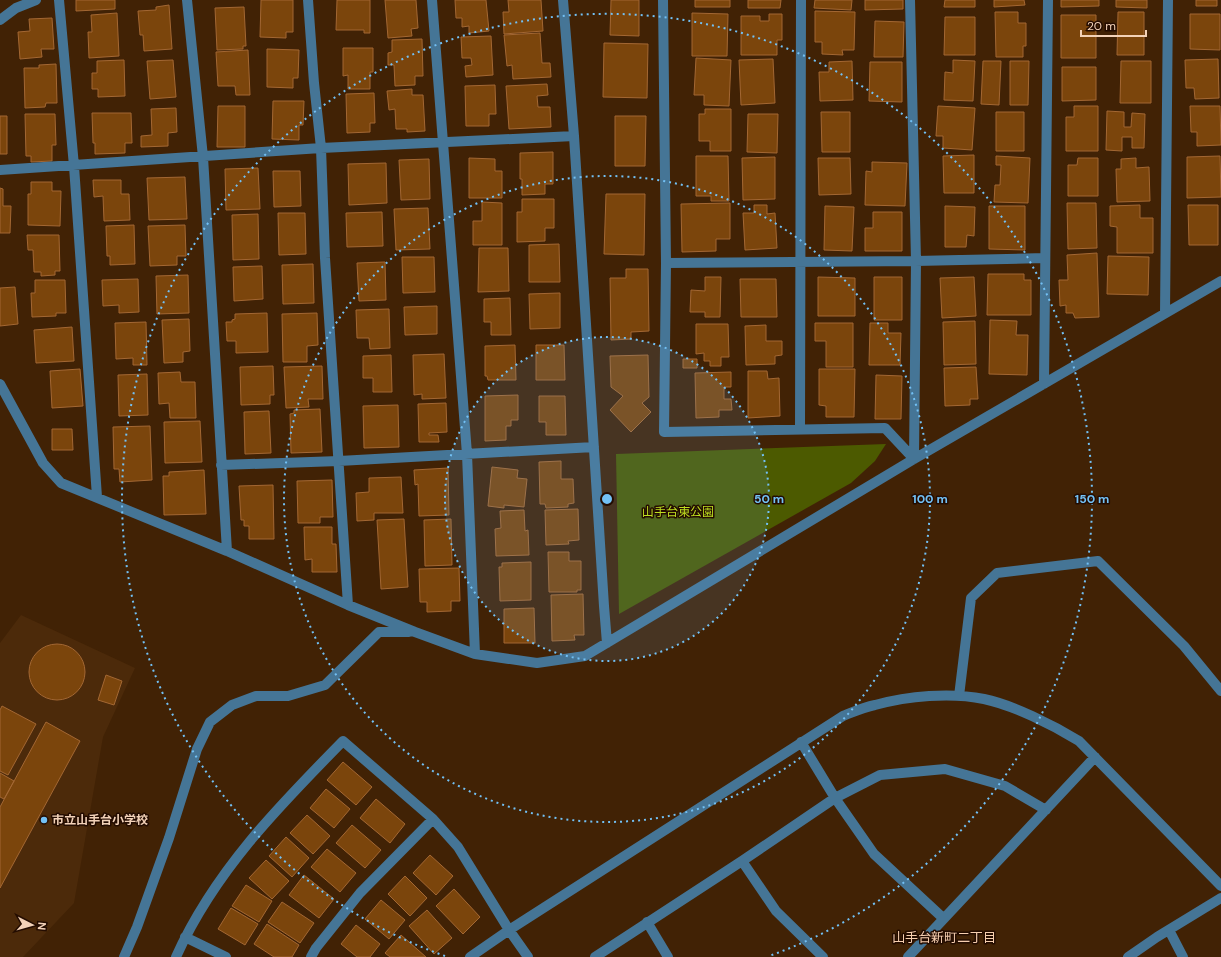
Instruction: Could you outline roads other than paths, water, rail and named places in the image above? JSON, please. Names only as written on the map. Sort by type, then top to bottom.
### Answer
[{"type":"street","points":[[0,20],[16,8],[36,0]]},
{"type":"street","points":[[59,0],[74,166],[97,497]]},
{"type":"street","points":[[187,0],[203,157],[227,551]]},
{"type":"street","points":[[308,0],[314,83],[321,148],[325,258],[348,605]]},
{"type":"street","points":[[432,0],[467,454],[476,654]]},
{"type":"street","points":[[564,0],[607,643]]},
{"type":"street","points":[[663,0],[666,263],[664,432],[885,428],[914,460]]},
{"type":"street","points":[[800,0],[800,429]]},
{"type":"street","points":[[910,0],[916,261],[914,460]]},
{"type":"street","points":[[1044,384],[1048,0]]},
{"type":"street","points":[[1166,313],[1168,0]]},
{"type":"street","points":[[0,170],[321,148],[574,136]]},
{"type":"street","points":[[666,263],[916,261],[1045,258]]},
{"type":"street","points":[[0,384],[43,463],[61,483],[227,551],[348,605],[415,632],[476,654],[537,663],[584,656],[914,460],[1221,281]]},
{"type":"street","points":[[221,465],[339,461],[594,447]]},
{"type":"street","points":[[959,696],[971,598],[997,573],[1098,560],[1184,646],[1221,691]]},
{"type":"street","points":[[124,957],[138,927],[169,838],[197,749],[210,722],[232,705],[256,696],[288,696],[325,685],[379,632],[415,632]]},
{"type":"street","points":[[470,957],[509,930],[843,716],[874,705],[915,698],[959,696],[984,699],[1011,708],[1059,729],[1079,740],[1221,886]]},
{"type":"street","points":[[176,957],[185,937],[223,874],[278,807],[342,741],[432,819],[458,847],[509,930],[528,957]]},
{"type":"street","points":[[801,742],[834,798],[874,854],[943,918]]},
{"type":"street","points":[[908,957],[1095,757]]},
{"type":"street","points":[[595,957],[742,861],[834,798],[880,775],[945,769],[1005,786],[1046,810]]},
{"type":"street","points":[[311,957],[316,948],[360,893],[432,819]]},
{"type":"street","points":[[742,861],[776,911],[823,957]]},
{"type":"street","points":[[1128,957],[1221,898]]},
{"type":"street","points":[[647,922],[668,957]]},
{"type":"street","points":[[1169,930],[1183,957]]},
{"type":"street","points":[[185,937],[226,957]]},
{"type":"place","name":"市立山手台小学校","points":[[44,820]]},
{"type":"district","name":"山手台新町二丁目","points":[[944,937]]},
{"type":"park label","name":"山手台東公園","points":[[678,512]]}]
